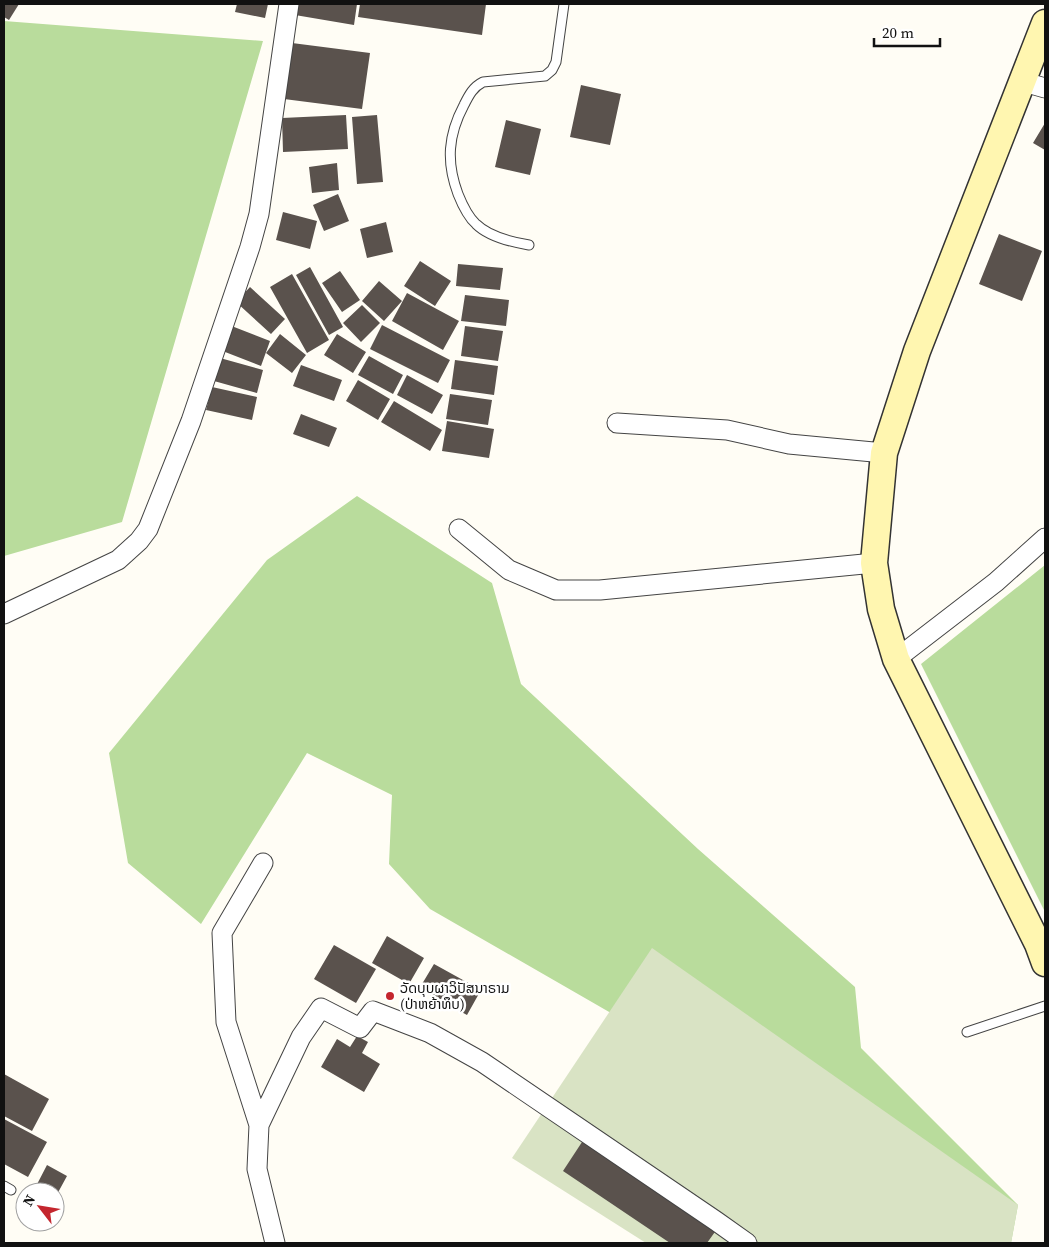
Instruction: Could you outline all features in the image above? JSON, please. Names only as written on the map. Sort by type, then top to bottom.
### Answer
[{"type":"main road","points":[[1045,23],[1034,85],[917,351],[884,453],[874,564],[881,609],[896,658],[1033,935],[1045,963]]},
{"type":"street","points":[[4,614],[118,560],[139,541],[148,529],[191,421],[250,247],[259,214],[289,4]]},
{"type":"street","points":[[617,423],[727,430],[789,444],[884,453]]},
{"type":"street","points":[[459,529],[509,570],[556,590],[600,590],[874,564]]},
{"type":"street","points":[[896,658],[996,582],[1045,538]]},
{"type":"street","points":[[263,863],[222,933],[226,1022],[259,1125],[257,1169],[275,1243]]},
{"type":"street","points":[[259,1125],[301,1038],[321,1008],[360,1028],[373,1012],[430,1033],[482,1062],[747,1243]]},
{"type":"lane","points":[[528,245],[494,235],[476,224],[463,206],[455,186],[450,166],[451,145],[458,118],[471,91],[476,85],[483,82],[544,76],[552,70],[556,62],[564,4]]},
{"type":"lane","points":[[968,1032],[1045,1006]]},
{"type":"green space","points":[[4,21],[263,41],[122,522],[4,556]]},
{"type":"green space","points":[[357,496],[492,583],[521,684],[698,849],[855,987],[861,1048],[1018,1205],[1011,1243],[430,909],[389,864],[392,795],[307,753],[201,924],[128,863],[109,753],[267,560]]},
{"type":"green space","points":[[1045,565],[1045,912],[921,664]]},
{"type":"green space","points":[[652,948],[1018,1205],[1011,1243],[646,1243],[512,1158]]},
{"type":"building","points":[[4,4],[19,4],[9,20],[4,17]]},
{"type":"building","points":[[237,4],[268,4],[265,18],[235,12]]},
{"type":"building","points":[[297,4],[357,4],[354,25],[295,15]]},
{"type":"building","points":[[360,4],[486,4],[482,35],[358,17]]},
{"type":"building","points":[[292,43],[370,53],[362,109],[284,99]]},
{"type":"building","points":[[581,85],[621,94],[610,145],[570,137]]},
{"type":"building","points":[[346,115],[348,149],[283,152],[282,118]]},
{"type":"building","points":[[377,115],[383,182],[357,184],[352,117]]},
{"type":"building","points":[[506,120],[541,129],[530,175],[495,167]]},
{"type":"building","points":[[1045,123],[1045,150],[1033,143]]},
{"type":"building","points":[[337,163],[339,190],[312,193],[309,167]]},
{"type":"building","points":[[338,194],[349,221],[324,231],[313,205]]},
{"type":"building","points":[[283,212],[317,221],[310,249],[276,240]]},
{"type":"building","points":[[386,222],[393,252],[367,258],[360,229]]},
{"type":"building","points":[[999,234],[1042,251],[1022,301],[979,284]]},
{"type":"building","points":[[420,261],[451,281],[435,306],[404,286]]},
{"type":"building","points":[[458,264],[503,268],[500,290],[456,286]]},
{"type":"building","points":[[310,267],[343,327],[329,335],[296,275]]},
{"type":"building","points":[[340,271],[360,300],[342,312],[322,283]]},
{"type":"building","points":[[292,274],[329,340],[307,353],[270,287]]},
{"type":"building","points":[[379,281],[402,301],[384,321],[362,301]]},
{"type":"building","points":[[250,287],[285,319],[271,334],[236,302]]},
{"type":"building","points":[[407,293],[459,321],[443,350],[392,321]]},
{"type":"building","points":[[465,295],[509,300],[506,326],[461,321]]},
{"type":"building","points":[[362,305],[380,323],[361,342],[343,323]]},
{"type":"building","points":[[229,325],[270,341],[261,366],[220,350]]},
{"type":"building","points":[[382,325],[450,360],[438,383],[370,349]]},
{"type":"building","points":[[465,326],[503,331],[498,361],[461,356]]},
{"type":"building","points":[[280,334],[306,355],[292,373],[266,353]]},
{"type":"building","points":[[337,334],[366,352],[353,373],[324,355]]},
{"type":"building","points":[[369,356],[403,375],[393,394],[358,375]]},
{"type":"building","points":[[220,358],[263,370],[257,393],[214,381]]},
{"type":"building","points":[[455,360],[498,366],[494,395],[451,389]]},
{"type":"building","points":[[301,365],[342,380],[334,401],[293,386]]},
{"type":"building","points":[[407,375],[443,395],[432,414],[397,395]]},
{"type":"building","points":[[358,380],[390,399],[378,420],[346,401]]},
{"type":"building","points":[[212,387],[257,397],[252,420],[206,410]]},
{"type":"building","points":[[450,394],[492,400],[488,425],[446,419]]},
{"type":"building","points":[[394,401],[442,430],[430,451],[381,422]]},
{"type":"building","points":[[301,414],[337,428],[329,447],[293,434]]},
{"type":"building","points":[[447,421],[494,429],[489,458],[442,451]]},
{"type":"building","points":[[387,936],[424,958],[409,984],[372,963]]},
{"type":"building","points":[[334,945],[376,969],[356,1003],[314,979]]},
{"type":"building","points":[[434,964],[481,990],[467,1015],[419,989]]},
{"type":"building","points":[[357,1036],[368,1042],[362,1053],[380,1064],[364,1092],[321,1067],[337,1039],[350,1047]]},
{"type":"building","points":[[4,1074],[49,1099],[32,1131],[4,1116]]},
{"type":"building","points":[[4,1119],[47,1142],[28,1177],[4,1164]]},
{"type":"building","points":[[584,1139],[717,1229],[707,1243],[670,1243],[563,1171]]},
{"type":"building","points":[[47,1165],[67,1176],[64,1182],[38,1182]]},
{"type":"place","name":"ວັດບຸບຜາວິປັສນາຣາມ (ປ່າຫຍ້າທຶບ)","points":[[390,996]]}]
